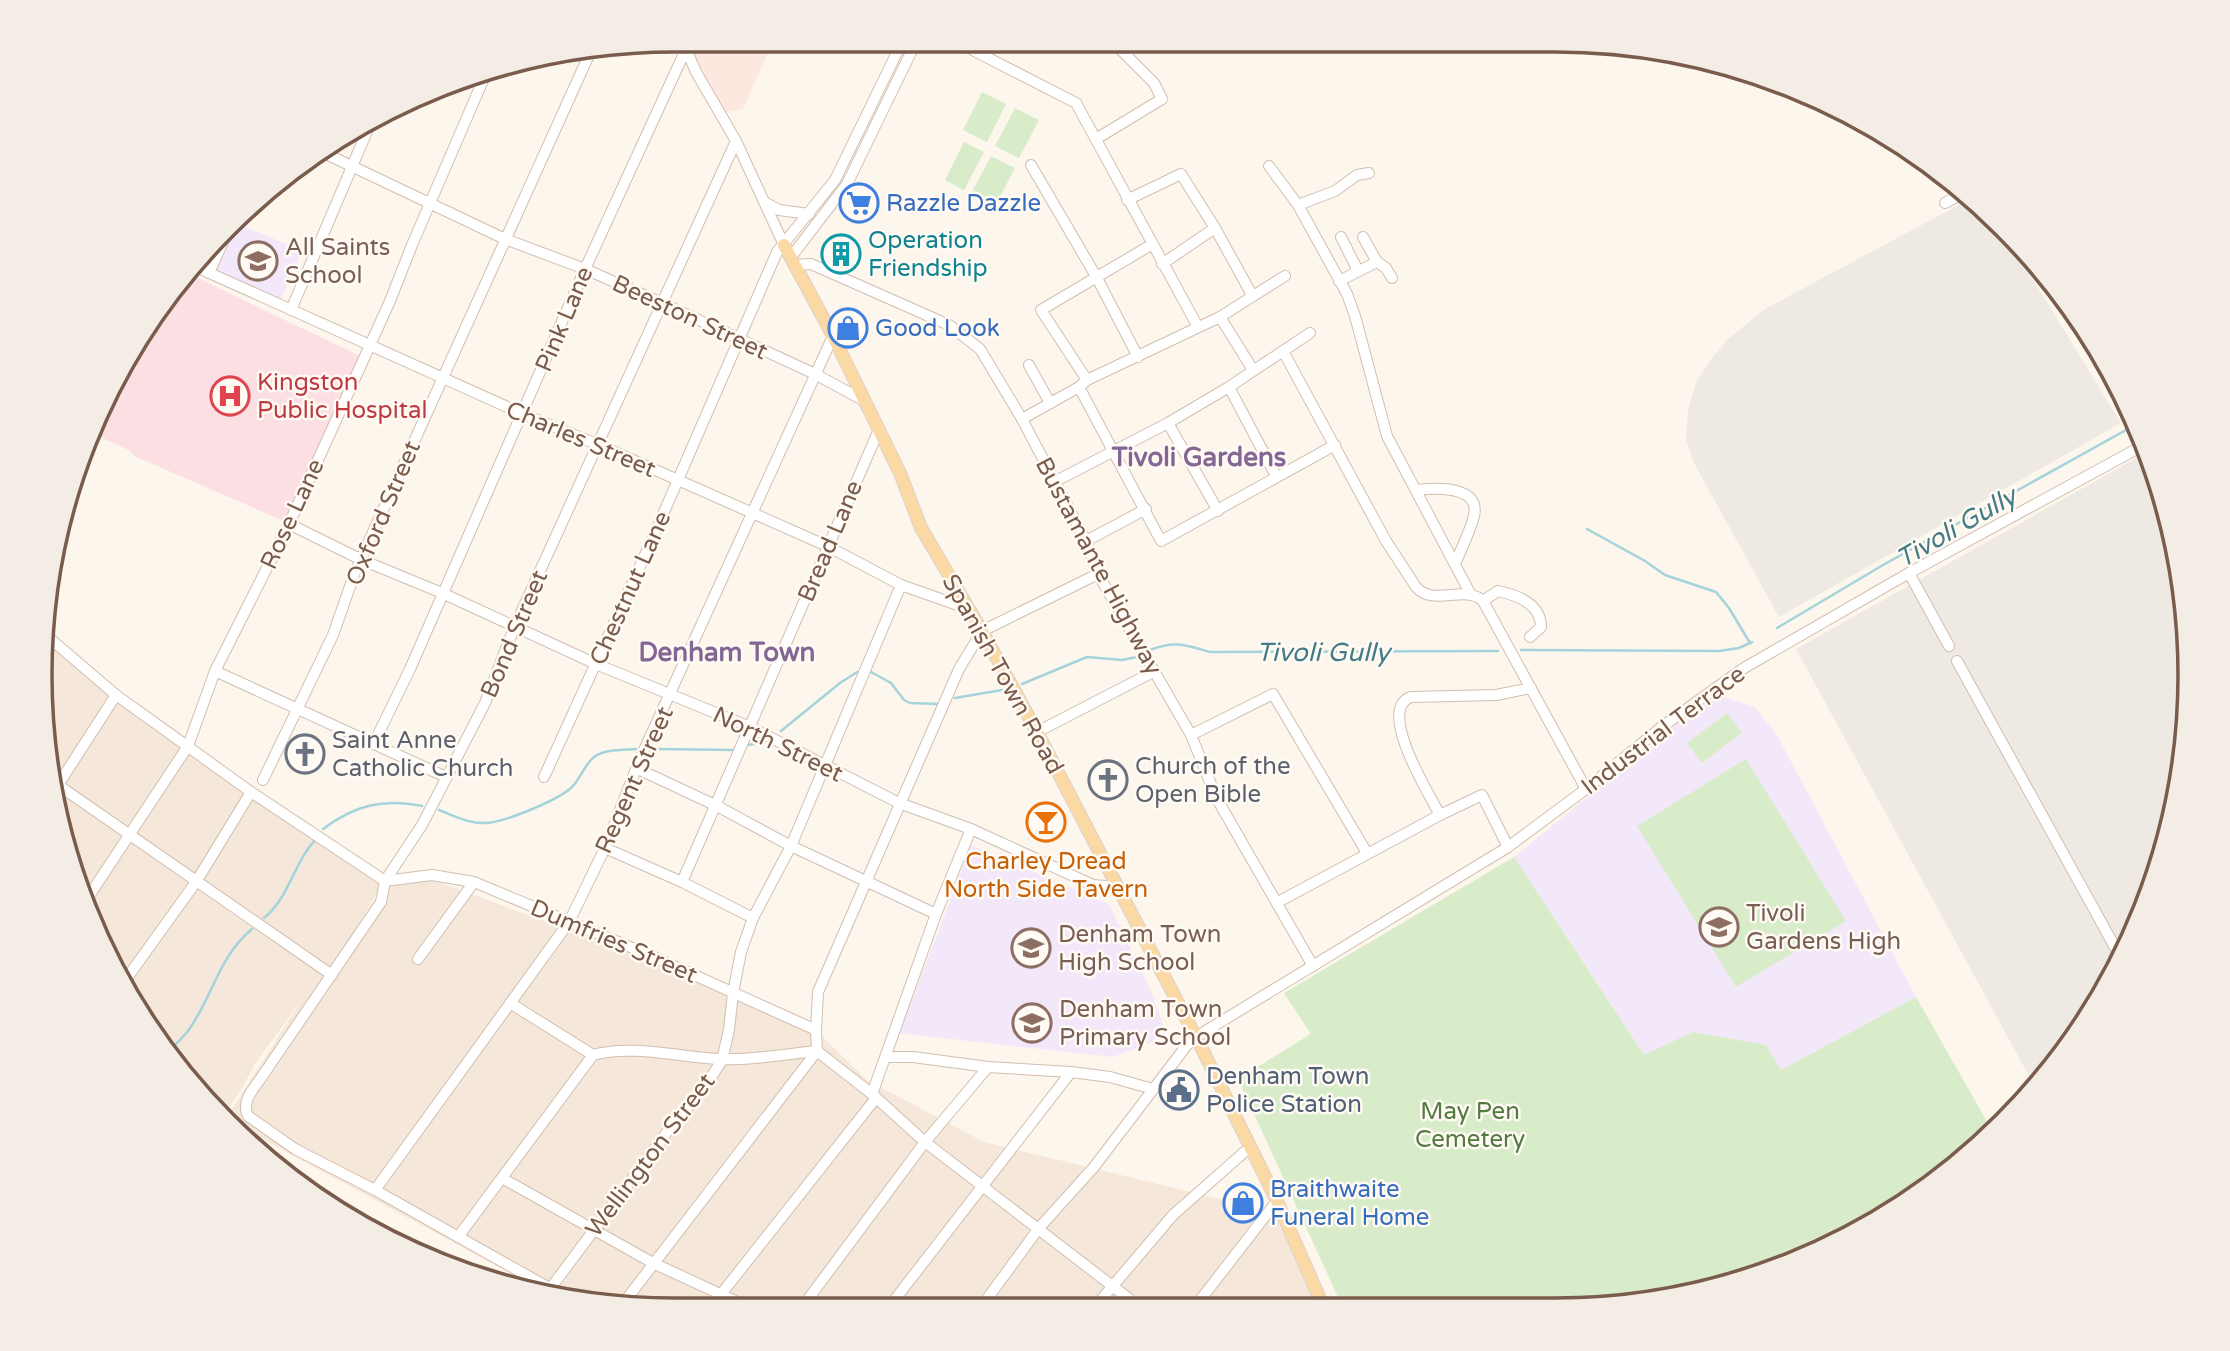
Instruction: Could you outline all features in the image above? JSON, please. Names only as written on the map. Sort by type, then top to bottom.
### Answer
[{"type":"main road","name":"Spanish Town Road","points":[[790,256],[833,335],[900,473],[920,528],[982,631],[1037,732],[1196,1038],[1277,1201],[1320,1298]]},
{"type":"street","name":"Pink Lane","points":[[374,743],[410,669],[681,52]]},
{"type":"street","name":"Spanish Town Road","points":[[687,52],[736,141],[790,256]]},
{"type":"street","points":[[790,256],[809,214],[842,169],[897,52]]},
{"type":"street","points":[[790,256],[847,184],[911,52]]},
{"type":"street","points":[[982,52],[1076,103],[1198,327]]},
{"type":"street","points":[[1096,139],[1162,99],[1154,83],[1123,52]]},
{"type":"street","name":"Oxford Street","points":[[263,780],[333,635],[355,572],[587,59]]},
{"type":"street","name":"Rose Lane","points":[[92,892],[188,746],[215,671],[289,524],[371,344],[481,84]]},
{"type":"street","points":[[291,310],[365,135]]},
{"type":"street","name":"Bond Street","points":[[375,1190],[295,1149],[259,1125],[248,1116],[244,1108],[246,1101],[381,902],[385,881],[422,825],[485,703],[514,628],[736,141]]},
{"type":"street","name":"Beeston Street","points":[[331,156],[505,239],[585,269],[662,303],[815,374],[863,400]]},
{"type":"street","points":[[1031,164],[1097,278],[1138,357]]},
{"type":"street","points":[[1269,166],[1298,205],[1339,281],[1355,316],[1387,436],[1471,595]]},
{"type":"street","points":[[1298,205],[1335,191],[1357,175],[1369,173]]},
{"type":"street","points":[[1127,200],[1181,174],[1252,295]]},
{"type":"street","points":[[1945,203],[1954,198]]},
{"type":"street","points":[[764,202],[779,210],[809,214]]},
{"type":"street","points":[[1162,264],[1215,228]]},
{"type":"street","points":[[1363,236],[1377,262],[1386,268],[1392,278]]},
{"type":"street","points":[[1341,237],[1358,271]]},
{"type":"street","points":[[1151,245],[1041,310],[1083,384],[1112,451],[1146,509],[1161,541],[1335,444]]},
{"type":"street","name":"Chestnut Lane","points":[[544,777],[778,252],[790,256]]},
{"type":"street","points":[[209,273],[218,254]]},
{"type":"street","name":"Bustamante Highway","points":[[790,256],[949,325],[980,349],[1022,419],[1086,541],[1098,574],[1191,735],[1217,799],[1313,966]]},
{"type":"street","points":[[1339,281],[1377,262]]},
{"type":"street","name":"Charles Street","points":[[203,270],[523,414],[827,545],[901,585],[969,609]]},
{"type":"street","points":[[1022,419],[1083,384],[1220,317],[1284,276]]},
{"type":"street","points":[[1220,317],[1253,370]]},
{"type":"street","points":[[1054,482],[1168,423],[1310,333]]},
{"type":"street","name":"Regent Street","points":[[375,1190],[569,922],[605,848],[833,335]]},
{"type":"street","points":[[1283,351],[1386,541],[1420,592],[1429,596],[1471,595],[1483,601],[1586,789]]},
{"type":"street","points":[[1029,366],[1050,403]]},
{"type":"street","points":[[1228,387],[1276,476]]},
{"type":"street","points":[[1168,423],[1218,511]]},
{"type":"street","name":"Bread Lane","points":[[682,882],[878,432]]},
{"type":"street","name":"Industrial Terrace","points":[[988,1298],[1039,1228],[1094,1167],[1187,1045],[1196,1038],[1508,847],[1586,789],[1663,726],[1744,668],[1909,573],[2135,450]]},
{"type":"street","points":[[1417,490],[1447,488],[1461,492],[1472,503],[1475,513],[1455,564]]},
{"type":"street","points":[[1086,541],[1146,509]]},
{"type":"street","name":"North Street","points":[[289,524],[514,628],[750,727],[899,803],[971,829],[1093,885],[1117,887]]},
{"type":"street","points":[[1909,573],[1949,646]]},
{"type":"street","points":[[629,1296],[817,1051],[818,992],[959,669],[982,631],[1098,574]]},
{"type":"street","name":"Wellington Street","points":[[552,1286],[667,1132],[707,1084],[722,1060],[741,952],[753,918],[791,846],[901,585]]},
{"type":"street","points":[[1483,601],[1498,591],[1511,594],[1532,605],[1541,619],[1541,627],[1530,637]]},
{"type":"street","points":[[54,642],[116,695],[251,792],[385,881]]},
{"type":"street","points":[[1957,661],[2115,947]]},
{"type":"street","points":[[215,671],[446,777]]},
{"type":"street","points":[[1037,732],[1155,671]]},
{"type":"street","points":[[1440,815],[1407,752],[1398,722],[1400,705],[1411,697],[1496,695],[1531,688]]},
{"type":"street","points":[[1191,735],[1273,694],[1367,853]]},
{"type":"street","points":[[61,780],[116,695]]},
{"type":"street","points":[[638,769],[717,806],[791,846],[936,914]]},
{"type":"street","points":[[63,788],[332,975]]},
{"type":"street","points":[[129,974],[196,882],[251,792]]},
{"type":"street","points":[[1278,902],[1482,795],[1508,847]]},
{"type":"street","points":[[722,1293],[874,1096],[936,914],[971,829]]},
{"type":"street","points":[[605,848],[682,882],[753,918]]},
{"type":"street","name":"Dumfries Street","points":[[385,881],[432,875],[474,882],[652,956],[816,1030]]},
{"type":"street","points":[[418,959],[474,882]]},
{"type":"street","points":[[510,1003],[593,1055]]},
{"type":"street","points":[[458,1237],[593,1055],[606,1051],[722,1060],[817,1051],[874,1096],[925,1142],[1128,1298]]},
{"type":"street","points":[[886,1057],[913,1057],[988,1067],[1071,1072],[1110,1077],[1153,1088]]},
{"type":"street","points":[[809,1298],[925,1142],[988,1067]]},
{"type":"street","points":[[896,1298],[1071,1072]]},
{"type":"street","points":[[1102,1298],[1173,1215],[1250,1147]]},
{"type":"street","points":[[502,1178],[653,1263],[731,1298]]},
{"type":"street","points":[[375,1190],[540,1284]]},
{"type":"street","points":[[1202,1298],[1277,1201]]},
{"type":"shaded area","points":[[692,52],[768,52],[743,109],[725,112]]},
{"type":"shaded area","points":[[1961,204],[2027,270],[2121,423],[1779,617],[1694,463],[1686,440],[1688,410],[1696,383],[1728,339],[1765,309]]},
{"type":"shaded area","name":"All Saints School","points":[[244,226],[302,251],[281,299],[214,270],[224,246]]},
{"type":"shaded area","name":"Kingston Public Hospital","points":[[196,278],[362,357],[291,524],[134,456],[129,450],[100,437],[136,364],[157,329]]},
{"type":"shaded area","points":[[2137,457],[2166,554],[2176,635],[2176,716],[2166,797],[2144,876],[2113,951],[2073,1022],[2030,1078],[1796,649]]},
{"type":"shaded area","points":[[53,646],[173,728],[382,885],[337,960],[390,883],[436,881],[801,1016],[867,1080],[984,1142],[1274,1212],[1313,1298],[676,1298],[635,1297],[554,1287],[520,1279],[256,1136],[230,1111],[303,998],[253,1067],[228,1109],[181,1055],[136,987],[100,914],[74,837],[64,797],[54,716]]},
{"type":"shaded area","name":"Tivoli Gardens High","points":[[1720,696],[1755,707],[1777,735],[1916,997],[1781,1070],[1644,1055],[1514,857],[1694,710]]},
{"type":"shaded area","name":"Denham Town High School","points":[[971,845],[1109,904],[1152,993],[1167,1036],[1113,1057],[897,1033]]},
{"type":"green space","points":[[982,92],[1006,104],[987,142],[963,130]]},
{"type":"green space","points":[[1015,108],[1039,120],[1019,158],[995,146]]},
{"type":"green space","points":[[964,142],[984,152],[964,190],[945,180]]},
{"type":"green space","points":[[991,156],[1015,168],[995,206],[971,194]]},
{"type":"green space","points":[[1727,713],[1742,733],[1702,763],[1687,743]]},
{"type":"green space","points":[[1746,759],[1846,921],[1736,987],[1637,826]]},
{"type":"green space","name":"May Pen Cemetery","points":[[1514,857],[1644,1055],[1693,1032],[1766,1045],[1781,1070],[1916,997],[1988,1123],[1934,1170],[1866,1215],[1793,1251],[1716,1277],[1676,1287],[1595,1297],[1338,1298],[1238,1079],[1311,1034],[1284,993]]},
{"type":"waterway","name":"Tivoli Gully","points":[[1777,628],[1883,565],[2127,430]]},
{"type":"waterway","points":[[1587,529],[1665,575],[1716,592],[1750,643]]},
{"type":"waterway","name":"Tivoli Gully","points":[[1521,650],[1719,651],[1739,648],[1752,642]]},
{"type":"waterway","name":"Tivoli Gully","points":[[1150,650],[1173,644],[1210,652],[1498,651]]},
{"type":"waterway","name":"Tivoli Gully","points":[[1022,684],[1087,657],[1122,660],[1137,657]]},
{"type":"waterway","name":"Tivoli Gully","points":[[781,731],[857,672]]},
{"type":"waterway","name":"Tivoli Gully","points":[[871,672],[891,683],[904,700],[910,703],[938,704]]},
{"type":"waterway","name":"Tivoli Gully","points":[[955,698],[1002,690]]},
{"type":"waterway","name":"Tivoli Gully","points":[[748,745],[764,742]]},
{"type":"waterway","name":"Tivoli Gully","points":[[439,810],[474,822],[486,823],[505,819],[543,805],[564,793],[574,785],[587,764],[598,754],[636,749]]},
{"type":"waterway","name":"Tivoli Gully","points":[[657,749],[734,750]]},
{"type":"waterway","name":"Tivoli Gully","points":[[323,829],[358,809],[382,803],[422,806]]},
{"type":"waterway","name":"Tivoli Gully","points":[[264,918],[280,900],[302,858],[316,839]]},
{"type":"waterway","name":"Tivoli Gully","points":[[174,1046],[196,1018],[231,952],[252,929]]},
{"type":"place","name":"Razzle Dazzle","points":[[859,203]]},
{"type":"place","name":"Operation Friendship","points":[[841,254]]},
{"type":"place","name":"All Saints School","points":[[258,261]]},
{"type":"place","name":"Good Look","points":[[848,328]]},
{"type":"place","name":"Kingston Public Hospital","points":[[230,396]]},
{"type":"place","name":"Saint Anne Catholic Church","points":[[305,754]]},
{"type":"place","name":"Church of the Open Bible","points":[[1108,780]]},
{"type":"place","name":"Charley Dread North Side Tavern","points":[[1046,822]]},
{"type":"place","name":"Tivoli Gardens High","points":[[1719,927]]},
{"type":"place","name":"Denham Town High School","points":[[1031,948]]},
{"type":"place","name":"Denham Town Primary School","points":[[1032,1023]]},
{"type":"place","name":"Denham Town Police Station","points":[[1179,1090]]},
{"type":"place","name":"Braithwaite Funeral Home","points":[[1243,1203]]},
{"type":"district","name":"Tivoli Gardens","points":[[1199,457]]},
{"type":"district","name":"Denham Town","points":[[727,652]]}]
